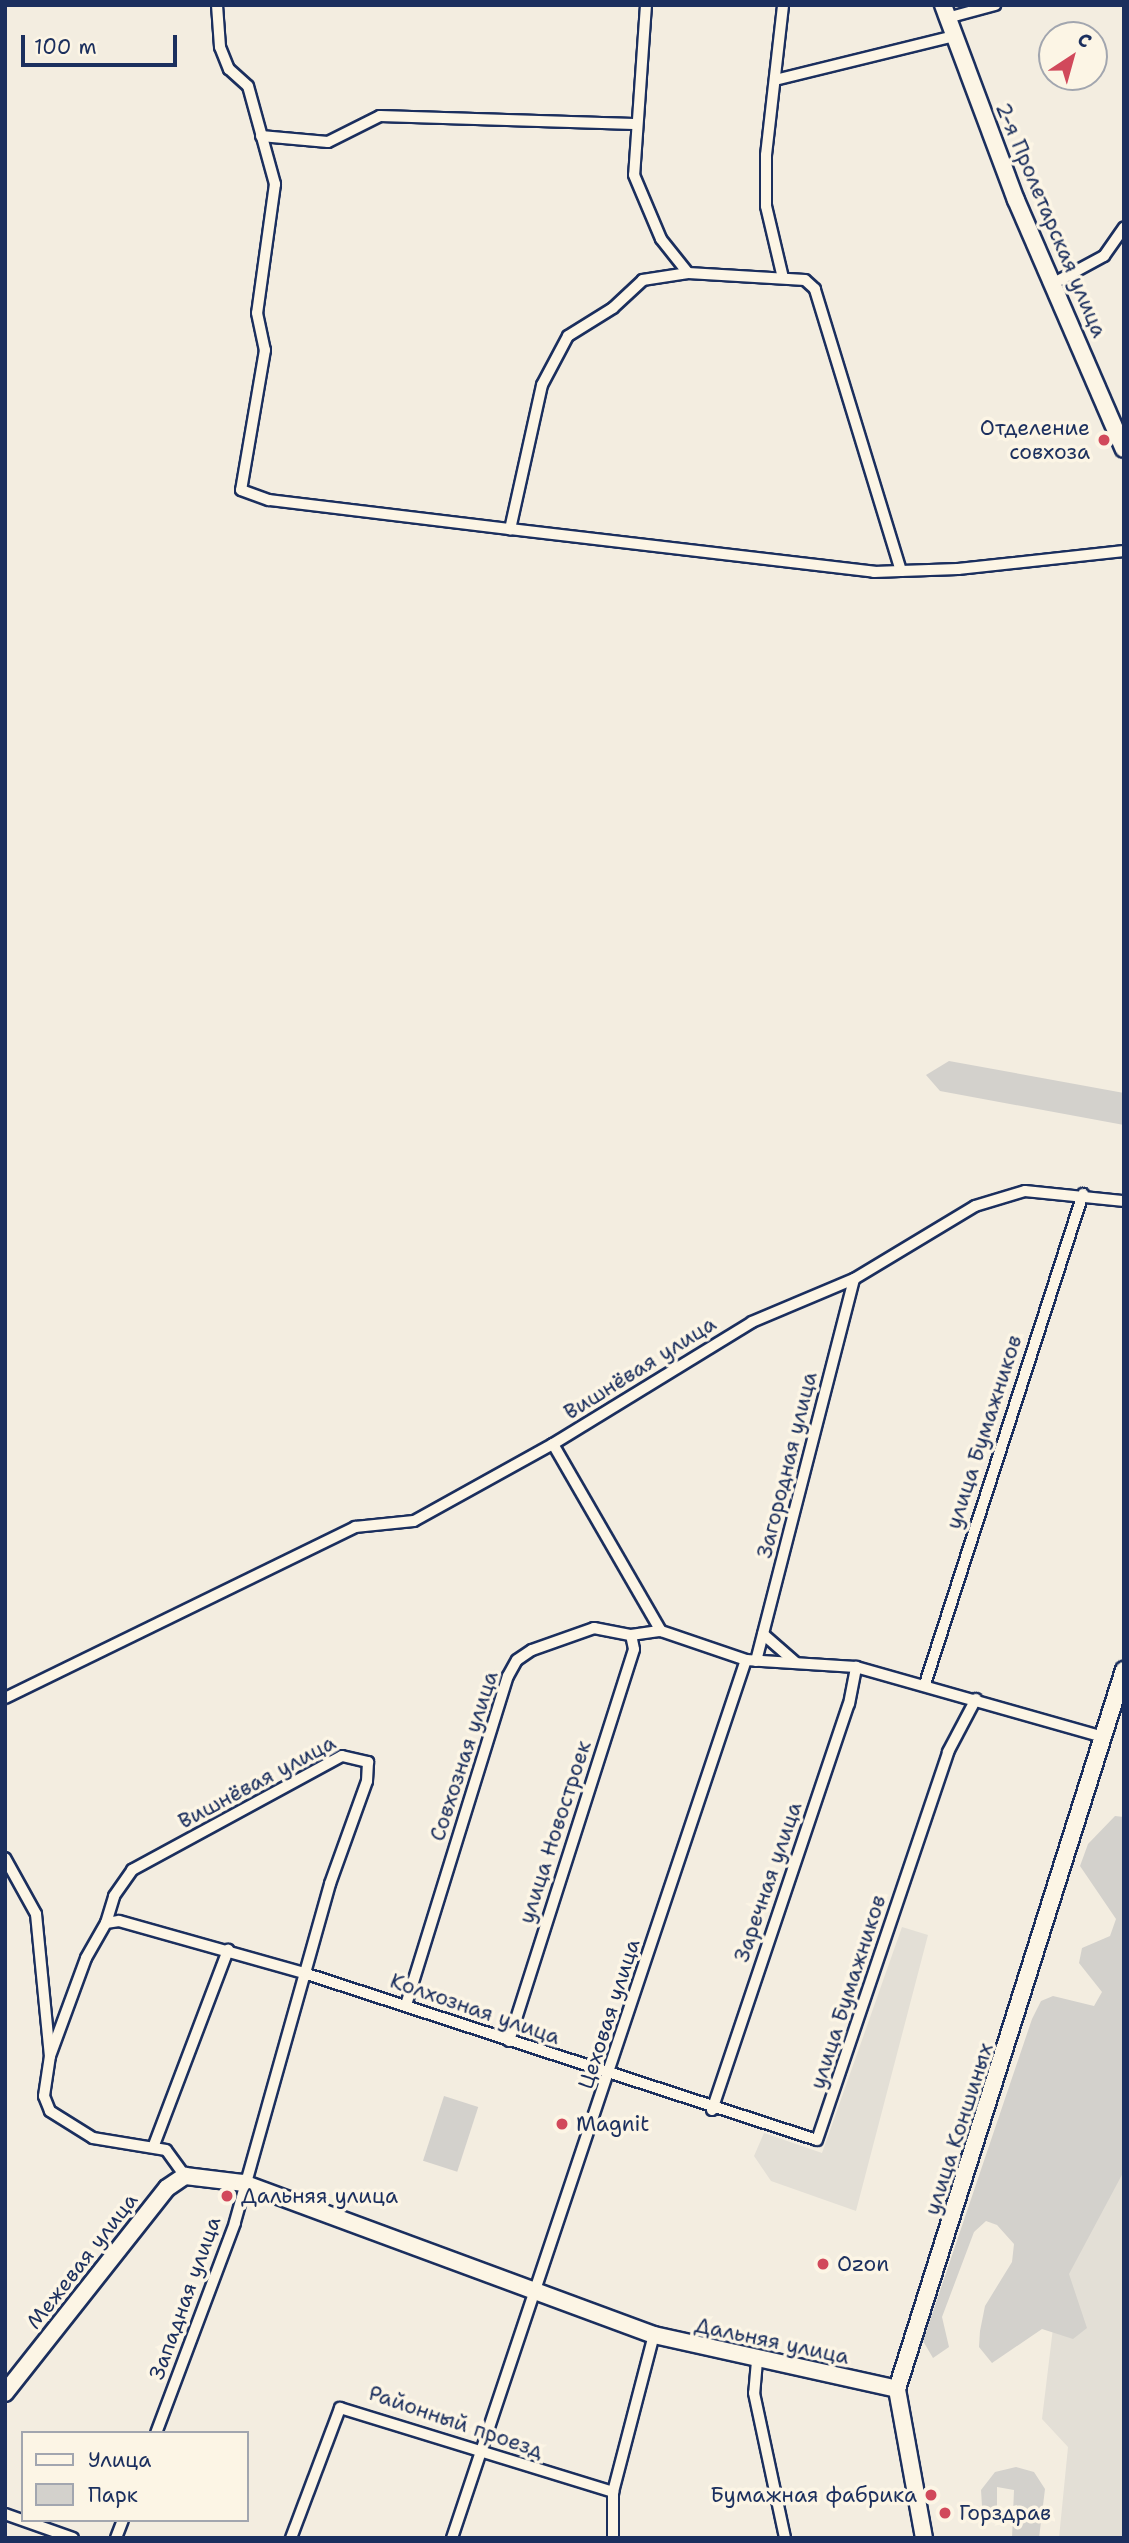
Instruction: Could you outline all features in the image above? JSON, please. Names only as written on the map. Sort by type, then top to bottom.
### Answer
[{"type":"main road","name":"2-я Пролетарская улица","points":[[945,12],[1124,449]]},
{"type":"main road","points":[[1103,1737],[1124,1670]]},
{"type":"main road","name":"улица Коншиных","points":[[925,2538],[897,2389],[1103,1737]]},
{"type":"main road","name":"Дальняя улица","points":[[186,2176],[243,2183],[654,2335],[757,2361],[897,2389]]},
{"type":"main road","name":"Межевая улица","points":[[5,2393],[167,2188],[186,2176]]},
{"type":"street","points":[[217,5],[220,47],[229,69],[248,86],[275,184],[257,313],[265,350],[242,490],[269,500],[901,571],[1124,551]]},
{"type":"street","points":[[646,5],[634,124],[637,186],[661,239],[688,273]]},
{"type":"street","points":[[783,5],[766,206],[783,278]]},
{"type":"street","points":[[945,12],[995,5]]},
{"type":"street","points":[[775,80],[954,36]]},
{"type":"street","points":[[261,136],[328,142],[380,116],[634,124]]},
{"type":"street","points":[[1054,283],[1104,256],[1124,227]]},
{"type":"street","points":[[510,529],[542,385],[568,336],[613,308],[643,280],[688,273],[805,280],[815,289],[901,571]]},
{"type":"street","name":"Вишнёвая улица","points":[[5,1698],[355,1527],[414,1521],[553,1444],[752,1322],[854,1279],[998,1197],[1025,1191],[1083,1194],[1124,1201]]},
{"type":"street","name":"улица Бумажников","points":[[925,1684],[1083,1194]]},
{"type":"street","name":"Загородная улица","points":[[751,1661],[763,1634],[854,1279]]},
{"type":"street","points":[[553,1444],[661,1631]]},
{"type":"street","name":"Совхозная улица","points":[[406,2005],[517,1661],[594,1628],[631,1635],[661,1631],[751,1661],[856,1667],[925,1684],[1103,1737]]},
{"type":"street","points":[[763,1634],[798,1664]]},
{"type":"street","name":"улица Новостроек","points":[[509,2041],[634,1649],[631,1635]]},
{"type":"street","name":"Цеховая улица","points":[[452,2538],[751,1661]]},
{"type":"street","name":"Заречная улица","points":[[712,2110],[849,1704],[856,1667]]},
{"type":"street","name":"улица Бумажников","points":[[817,2140],[948,1752],[976,1699]]},
{"type":"street","name":"Вишнёвая улица","points":[[106,1923],[114,1896],[132,1870],[342,1756],[365,1758],[367,1781],[307,1973]]},
{"type":"street","points":[[5,1858],[36,1914],[50,2056]]},
{"type":"street","name":"Колхозная улица","points":[[106,1923],[118,1921],[307,1973],[712,2110],[817,2140]]},
{"type":"street","points":[[106,1923],[86,1958],[50,2056],[44,2096],[50,2111],[93,2138],[154,2145],[177,2159],[186,2176]]},
{"type":"street","points":[[154,2145],[228,1950]]},
{"type":"street","name":"Западная улица","points":[[157,2431],[234,2223],[243,2183],[307,1973]]},
{"type":"street","points":[[613,2538],[613,2492],[654,2335]]},
{"type":"street","points":[[757,2361],[754,2393],[785,2538]]},
{"type":"street","name":"Районный проезд","points":[[291,2538],[340,2408],[482,2454],[613,2492]]},
{"type":"street","points":[[28,2522],[73,2538]]},
{"type":"shaded area","points":[[902,1927],[928,1935],[856,2211],[771,2181],[754,2156],[764,2133],[822,2153]]},
{"type":"shaded area","points":[[1072,2171],[1124,2171],[1124,2538],[1059,2538],[1068,2447],[1042,2419]]},
{"type":"green space","points":[[949,1061],[1124,1093],[1124,1125],[940,1091],[926,1075]]},
{"type":"green space","points":[[1115,1816],[1124,1817],[1124,2171],[1069,2274],[1087,2328],[1073,2339],[1042,2329],[992,2363],[979,2347],[980,2331],[985,2306],[1012,2262],[1014,2244],[997,2225],[986,2221],[974,2232],[942,2317],[949,2347],[933,2358],[923,2341],[1032,2019],[1041,2001],[1053,1996],[1094,2006],[1102,1992],[1079,1963],[1082,1948],[1110,1936],[1116,1919],[1080,1866],[1088,1844]]},
{"type":"green space","points":[[444,2096],[478,2107],[457,2172],[423,2161]]},
{"type":"green space","points":[[1016,2467],[1034,2472],[1045,2489],[1039,2538],[1012,2538],[1014,2490],[997,2487],[997,2511],[988,2513],[982,2506],[981,2490],[995,2472]]},
{"type":"place","name":"Отделение совхоза","points":[[1104,440]]},
{"type":"place","name":"Magnit","points":[[562,2124]]},
{"type":"place","name":"Дальняя улица","points":[[227,2196]]},
{"type":"place","name":"Ozon","points":[[823,2264]]},
{"type":"place","name":"Бумажная фабрика","points":[[931,2495]]},
{"type":"place","name":"Горздрав","points":[[945,2513]]}]
